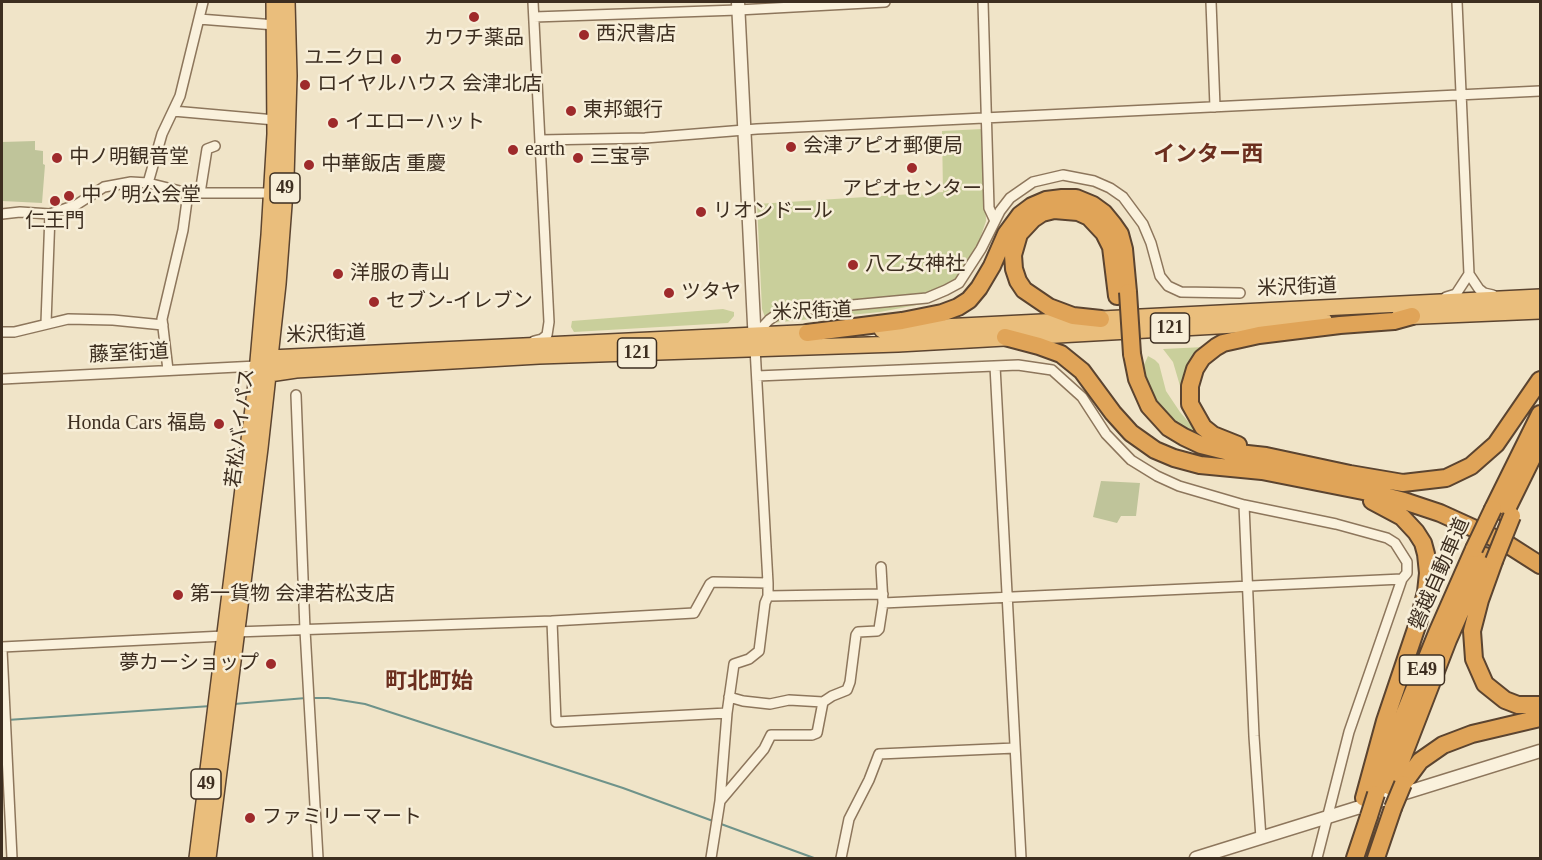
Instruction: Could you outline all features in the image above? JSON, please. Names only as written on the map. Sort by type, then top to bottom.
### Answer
[{"type":"highway","name":"若松バイパス","points":[[274,2],[275,120],[279,193]]},
{"type":"highway","name":"若松バイパス","points":[[208,858],[229,634],[266,366],[289,76],[287,2]]},
{"type":"highway","points":[[807,333],[902,321],[942,313],[958,307],[969,300],[979,288],[1006,234],[1020,215],[1039,203],[1062,198],[1076,198],[1093,205],[1104,213],[1120,234],[1124,249],[1123,294],[1127,355],[1145,398],[1168,428],[1201,445],[1264,464],[1419,498],[1510,537],[1540,556]]},
{"type":"highway","points":[[1101,319],[1073,316],[1049,307],[1024,290],[1014,268],[1013,255],[1019,234],[1033,219],[1048,212],[1065,210],[1089,217],[1104,233],[1111,247],[1123,294]]},
{"type":"highway","name":"米沢街道","points":[[266,366],[490,348],[577,344],[755,342],[898,344],[1417,310],[1540,297]]},
{"type":"highway","name":"米沢街道","points":[[266,366],[296,370],[755,342],[807,333],[1101,319],[1417,310],[1540,311]]},
{"type":"highway","points":[[1264,464],[1213,435],[1203,427],[1195,415],[1190,404],[1190,386],[1195,369],[1202,358],[1223,343],[1340,325],[1394,321],[1417,310]]},
{"type":"highway","points":[[1005,337],[1061,354],[1082,371],[1131,433],[1155,450],[1200,465],[1264,464]]},
{"type":"highway","points":[[1346,481],[1403,483],[1433,481],[1459,473],[1477,462],[1496,444],[1540,380]]},
{"type":"highway","name":"磐越自動車道","points":[[1397,786],[1448,640],[1503,513],[1540,414]]},
{"type":"highway","name":"磐越自動車道","points":[[1503,513],[1540,444]]},
{"type":"highway","points":[[1346,481],[1440,513],[1507,544],[1540,566]]},
{"type":"highway","points":[[1346,481],[1402,517],[1423,543],[1428,573],[1426,592],[1418,622],[1385,721],[1370,796],[1376,814],[1376,858]]},
{"type":"highway","points":[[1503,513],[1484,555],[1480,600],[1472,631],[1474,659],[1485,684],[1505,700],[1518,705],[1540,705]]},
{"type":"highway","name":"磐越自動車道","points":[[1370,796],[1433,642],[1484,555]]},
{"type":"highway","name":"若松バイパス","points":[[197,858],[221,702]]},
{"type":"highway","points":[[1348,858],[1376,814],[1420,761],[1443,745],[1472,734],[1540,718]]},
{"type":"highway","points":[[1355,858],[1376,814]]},
{"type":"highway","points":[[1368,858],[1376,814]]},
{"type":"street","points":[[148,183],[162,134],[180,96],[203,2]]},
{"type":"street","points":[[490,348],[508,343],[542,339],[548,330],[549,322],[533,2]]},
{"type":"street","points":[[534,17],[738,6],[885,2]]},
{"type":"street","points":[[983,2],[989,208],[995,221]]},
{"type":"street","points":[[1211,2],[1215,107]]},
{"type":"street","points":[[1457,2],[1469,274],[1479,290],[1488,294],[1540,292]]},
{"type":"street","points":[[711,858],[720,801],[727,712],[734,664],[749,659],[759,651],[765,603],[768,596],[738,6]]},
{"type":"street","points":[[199,19],[275,25]]},
{"type":"street","points":[[540,140],[654,137],[987,117],[1540,91]]},
{"type":"street","points":[[173,111],[275,120]]},
{"type":"street","points":[[200,193],[207,149],[215,146]]},
{"type":"street","points":[[755,342],[769,320],[788,311],[927,298],[946,291],[959,283],[981,249],[1000,211],[1010,198],[1033,182],[1063,176],[1094,181],[1123,197],[1133,208],[1147,233],[1160,276],[1168,286],[1181,292],[1239,293]]},
{"type":"street","points":[[2,213],[50,214],[76,205],[104,187],[131,182],[148,183],[188,193],[279,193]]},
{"type":"street","points":[[168,370],[162,318],[183,230],[188,193]]},
{"type":"street","points":[[46,323],[50,214]]},
{"type":"street","points":[[1417,310],[1429,299],[1444,298],[1455,294],[1469,274]]},
{"type":"street","points":[[2,332],[14,332],[68,319],[113,320],[163,325]]},
{"type":"street","points":[[549,322],[558,336],[577,344]]},
{"type":"street","points":[[757,376],[1018,365],[1052,370],[1082,397],[1106,434],[1131,460],[1157,476],[1179,486],[1244,505],[1336,524],[1387,538],[1395,543],[1407,562],[1407,573],[1402,579],[1349,732],[1317,858]]},
{"type":"street","name":"藤室街道","points":[[2,379],[266,366]]},
{"type":"street","points":[[995,366],[1020,858]]},
{"type":"street","points":[[296,395],[318,858]]},
{"type":"street","points":[[1244,505],[1254,736],[1262,838]]},
{"type":"street","points":[[729,697],[770,704],[789,700],[823,702],[847,690],[852,676],[856,635],[858,632],[879,630],[883,599],[881,567]]},
{"type":"street","points":[[768,596],[883,599],[1007,597],[1402,579]]},
{"type":"street","points":[[12,858],[2,648],[306,630],[694,613],[713,582],[768,583]]},
{"type":"street","points":[[552,621],[556,722],[727,712]]},
{"type":"street","points":[[720,801],[764,749],[771,735],[817,733],[823,702]]},
{"type":"street","points":[[840,858],[849,819],[869,780],[879,754],[1015,748]]},
{"type":"street","points":[[1196,858],[1540,751]]},
{"type":"green space","points":[[983,129],[986,221],[968,274],[954,290],[922,304],[880,312],[771,323],[766,320],[762,309],[757,204],[943,192],[942,131]]},
{"type":"green space","points":[[35,141],[35,150],[43,151],[43,164],[45,165],[42,203],[2,201],[2,142]]},
{"type":"green space","points":[[723,309],[734,312],[734,316],[728,323],[574,332],[571,327],[572,321]]},
{"type":"green space","points":[[1204,347],[1183,396],[1173,362],[1163,349]]},
{"type":"green space","points":[[1148,356],[1159,364],[1166,391],[1180,412],[1191,425],[1222,447],[1166,422],[1150,398],[1143,367]]},
{"type":"green space","points":[[1101,481],[1140,483],[1136,516],[1121,516],[1117,523],[1093,517]]},
{"type":"waterway","points":[[234,704],[306,698]]},
{"type":"waterway","points":[[312,698],[365,704],[623,788],[713,821]]},
{"type":"waterway","points":[[7,720],[211,706]]},
{"type":"waterway","points":[[721,824],[814,858]]},
{"type":"place","name":"カワチ薬品","points":[[474,17]]},
{"type":"place","name":"西沢書店","points":[[584,35]]},
{"type":"place","name":"ユニクロ","points":[[396,59]]},
{"type":"place","name":"ロイヤルハウス 会津北店","points":[[305,85]]},
{"type":"place","name":"東邦銀行","points":[[571,111]]},
{"type":"place","name":"イエローハット","points":[[333,123]]},
{"type":"place","name":"会津アピオ郵便局","points":[[791,147]]},
{"type":"place","name":"earth","points":[[513,150]]},
{"type":"place","name":"中ノ明観音堂","points":[[57,158]]},
{"type":"place","name":"三宝亭","points":[[578,158]]},
{"type":"place","name":"中華飯店 重慶","points":[[309,165]]},
{"type":"place","name":"アピオセンター","points":[[912,168]]},
{"type":"place","name":"中ノ明公会堂","points":[[69,196]]},
{"type":"place","name":"仁王門","points":[[55,201]]},
{"type":"place","name":"リオンドール","points":[[701,212]]},
{"type":"place","name":"八乙女神社","points":[[853,265]]},
{"type":"place","name":"洋服の青山","points":[[338,274]]},
{"type":"place","name":"ツタヤ","points":[[669,293]]},
{"type":"place","name":"セブン-イレブン","points":[[374,302]]},
{"type":"place","name":"Honda Cars 福島","points":[[219,424]]},
{"type":"place","name":"第一貨物 会津若松支店","points":[[178,595]]},
{"type":"place","name":"夢カーショップ","points":[[271,664]]},
{"type":"place","name":"ファミリーマート","points":[[250,818]]},
{"type":"district","name":"インター西","points":[[1208,155]]},
{"type":"district","name":"町北町始","points":[[429,682]]}]
